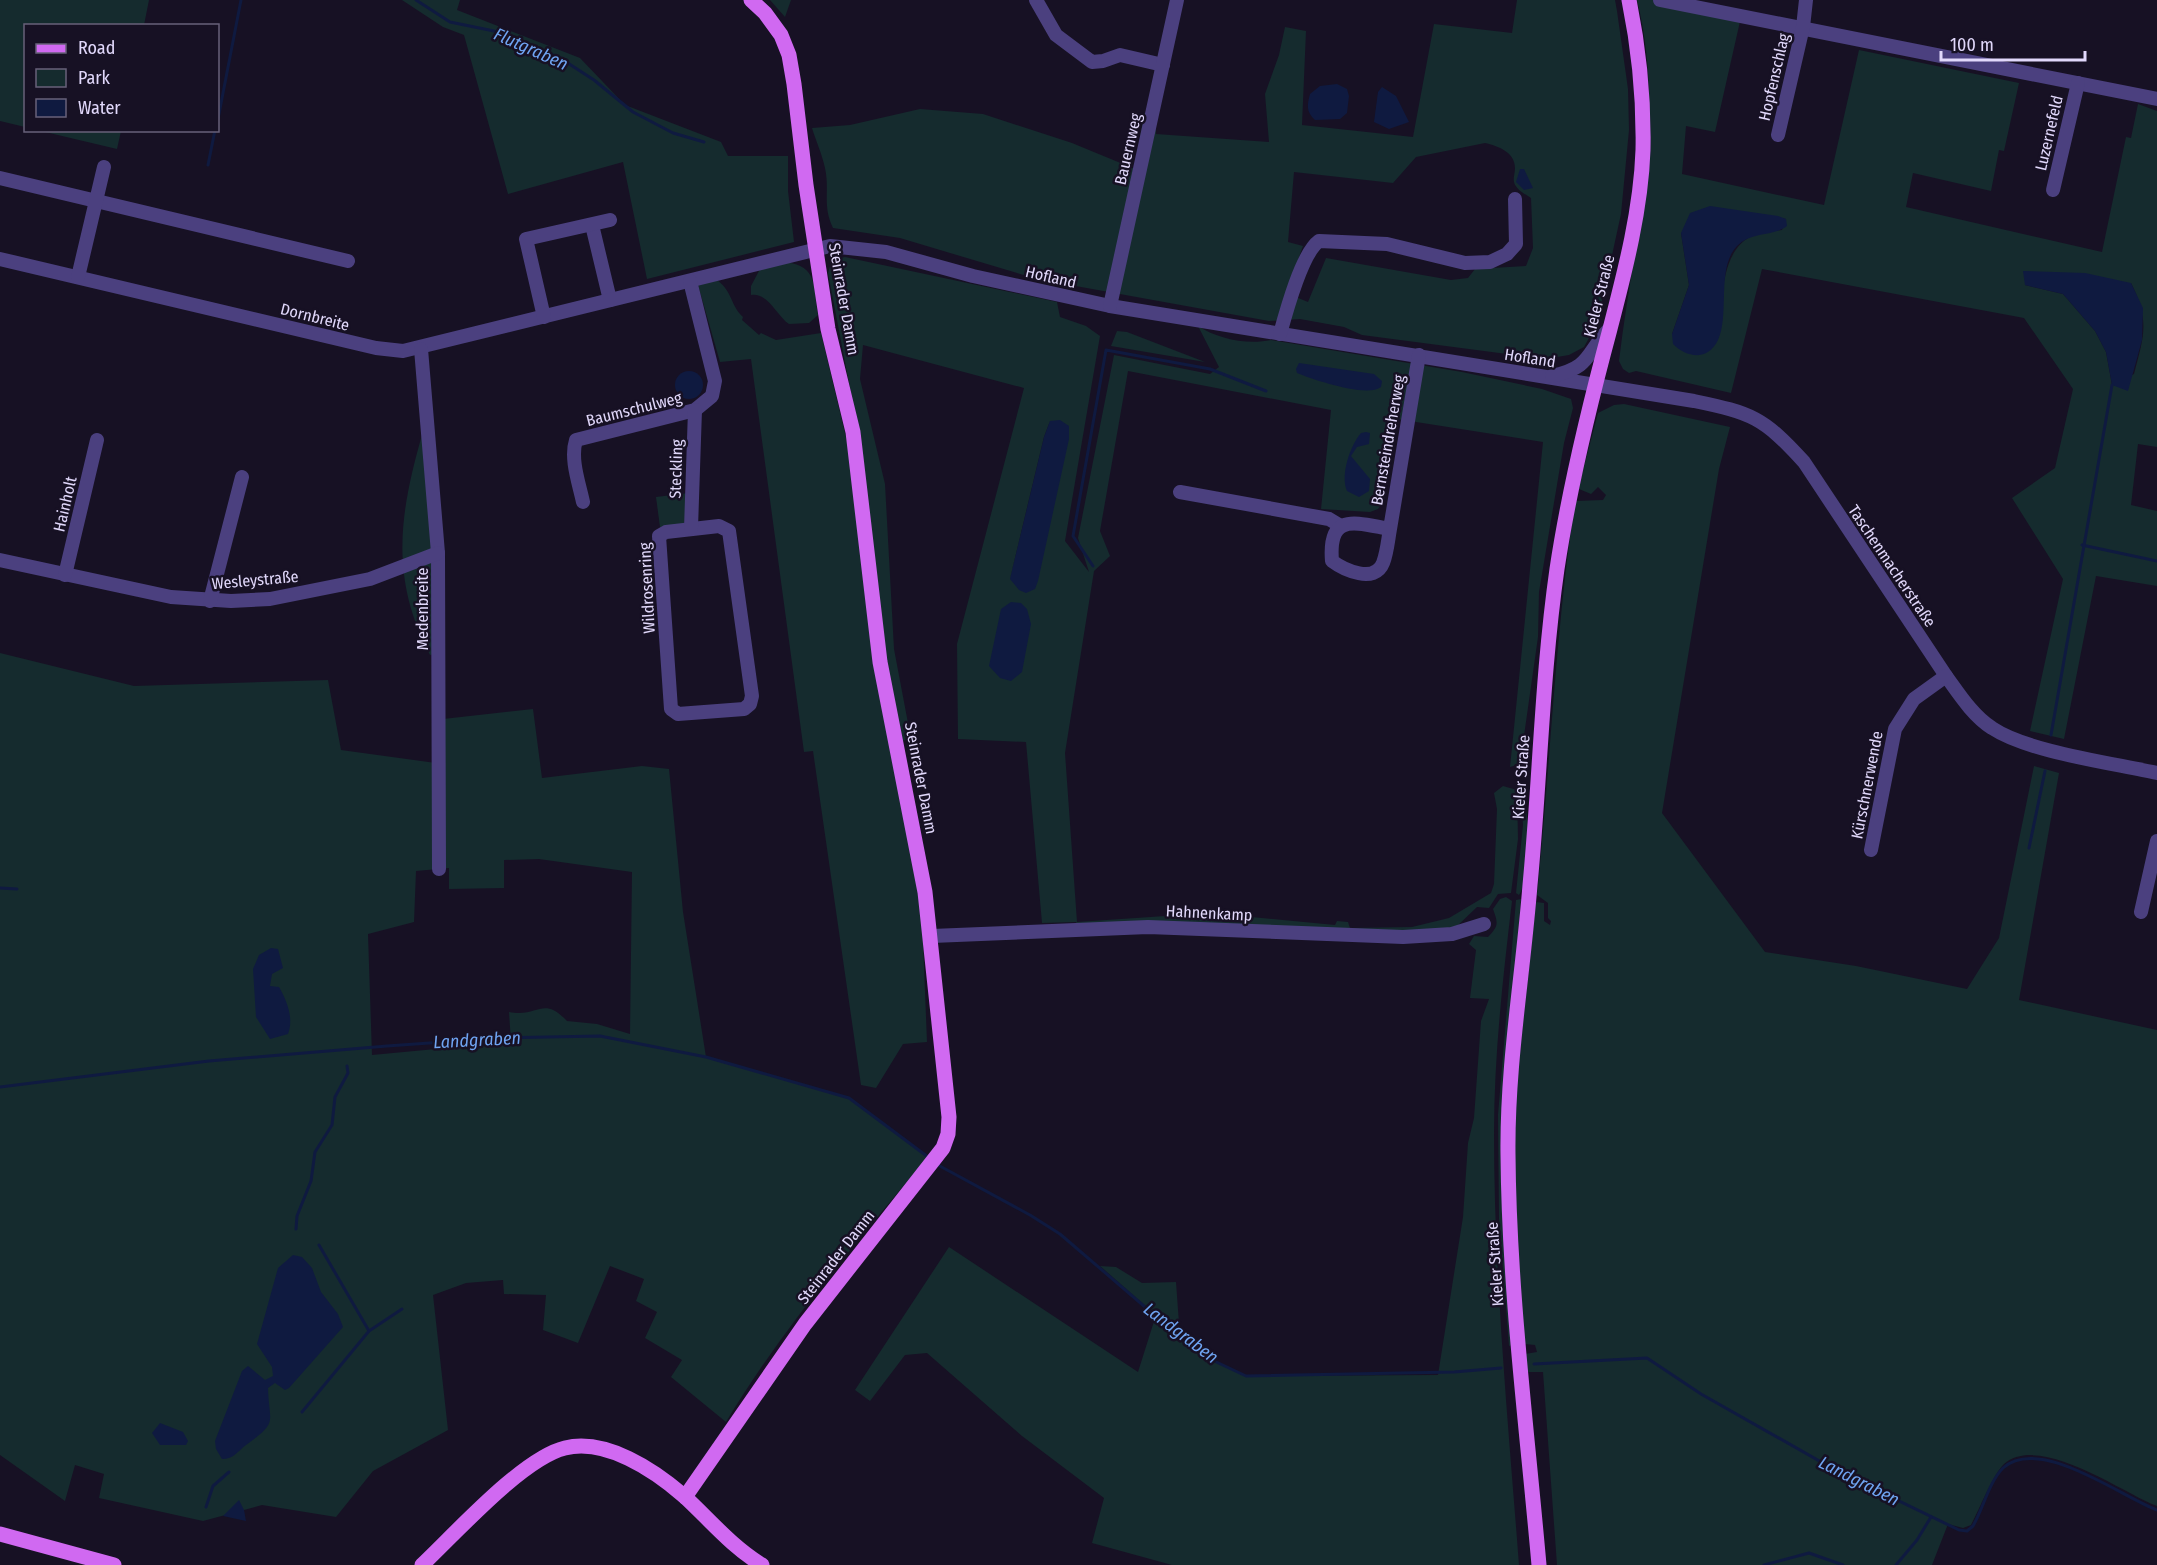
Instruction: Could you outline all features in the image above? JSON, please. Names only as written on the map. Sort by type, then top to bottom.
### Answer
[{"type":"main road","name":"Steinrader Damm","points":[[685,1497],[805,1324],[943,1148],[948,1134],[949,1117],[932,936],[880,662],[853,432],[828,329],[789,55],[773,23],[751,0]]},
{"type":"main road","name":"Kieler Straße","points":[[1539,1565],[1511,1245],[1509,1109],[1557,568],[1574,481],[1624,276],[1643,153],[1642,88],[1629,0]]},
{"type":"main road","points":[[422,1565],[524,1469],[543,1456],[564,1448],[581,1446],[603,1449],[648,1470],[685,1497],[741,1552],[762,1565]]},
{"type":"main road","points":[[0,1534],[114,1565]]},
{"type":"street","points":[[1036,0],[1040,12],[1056,35],[1092,62],[1120,55],[1163,65]]},
{"type":"street","name":"Bauernweg","points":[[1110,306],[1177,0]]},
{"type":"street","points":[[1660,0],[2157,99]]},
{"type":"street","name":"Hopfenschlag","points":[[1778,135],[1803,27],[1806,0]]},
{"type":"street","name":"Luzernefeld","points":[[2053,190],[2078,83]]},
{"type":"street","points":[[78,278],[104,167]]},
{"type":"street","points":[[0,178],[348,261]]},
{"type":"street","points":[[1280,334],[1313,245],[1319,241],[1386,244],[1465,263],[1490,262],[1507,254],[1516,244],[1515,199]]},
{"type":"street","points":[[544,316],[526,239],[610,220]]},
{"type":"street","points":[[592,225],[610,300]]},
{"type":"street","name":"Hofland","points":[[817,248],[830,246],[886,252],[973,276],[1110,306],[1597,385]]},
{"type":"street","name":"Dornbreite","points":[[0,260],[376,348],[403,351],[421,349],[817,248]]},
{"type":"street","name":"Baumschulweg","points":[[583,502],[576,470],[574,447],[576,440],[695,410],[712,396],[715,381],[690,280]]},
{"type":"street","points":[[1548,377],[1569,372],[1582,364],[1610,328]]},
{"type":"street","name":"Medenbreite","points":[[421,349],[438,553],[440,869]]},
{"type":"street","name":"Bernsteindreherweg","points":[[1390,529],[1348,522],[1339,525],[1334,533],[1332,561],[1344,571],[1366,574],[1376,572],[1383,565],[1390,529],[1419,355]]},
{"type":"street","name":"Taschenmacherstraße","points":[[1597,385],[1739,411],[1759,419],[1777,431],[1804,462],[1946,676],[1965,701],[1990,727],[2010,738],[2157,773]]},
{"type":"street","name":"Steckling","points":[[691,528],[695,410]]},
{"type":"street","name":"Hainholt","points":[[65,575],[97,440]]},
{"type":"street","points":[[210,601],[242,477]]},
{"type":"street","name":"Bernsteindreherweg","points":[[1180,492],[1329,519],[1339,525]]},
{"type":"street","name":"Wildrosenring","points":[[719,526],[729,531],[752,696],[750,704],[744,709],[678,714],[671,709],[659,536],[664,532],[691,528],[719,526]]},
{"type":"street","name":"Wesleystraße","points":[[0,560],[171,597],[210,601],[270,599],[309,592],[387,574],[438,553]]},
{"type":"street","name":"Kürschnerwende","points":[[1871,850],[1895,729],[1914,699],[1946,676]]},
{"type":"street","points":[[2141,912],[2157,842]]},
{"type":"street","name":"Hahnenkamp","points":[[932,936],[1148,927],[1403,938],[1452,934],[1484,924]]},
{"type":"green space","points":[[0,0],[149,0],[144,24],[24,24],[24,127],[0,121]]},
{"type":"green space","points":[[402,0],[460,0],[457,10],[580,58],[625,105],[721,142],[728,156],[788,156],[788,191],[794,242],[647,279],[623,162],[508,194],[464,35],[443,27]]},
{"type":"green space","points":[[770,0],[791,0],[785,17]]},
{"type":"green space","points":[[1517,0],[1615,0],[1628,89],[1629,130],[1621,214],[1595,327],[1584,347],[1569,355],[1545,359],[1362,335],[1344,327],[1300,319],[1269,321],[1037,279],[900,238],[833,228],[830,220],[825,168],[812,128],[850,125],[920,109],[983,114],[1072,143],[1135,169],[1144,113],[1156,116],[1156,134],[1269,142],[1265,94],[1279,55],[1285,27],[1306,31],[1302,125],[1413,137],[1434,24],[1512,33]],"holes":[[[1485,143],[1509,154],[1514,162],[1515,185],[1531,198],[1533,248],[1526,266],[1475,269],[1468,278],[1451,280],[1326,258],[1308,302],[1286,293],[1303,246],[1288,242],[1294,172],[1393,183],[1416,157]]]},
{"type":"green space","points":[[1637,0],[1664,0],[1741,17],[1715,132],[1686,126],[1682,174],[1824,205],[1859,50],[2019,83],[2004,151],[1999,150],[1991,191],[1913,173],[1906,207],[2102,252],[2126,137],[2131,138],[2138,104],[2157,111],[2157,447],[2138,444],[2131,505],[2157,511],[2157,586],[2096,576],[2064,739],[2030,731],[2063,579],[2012,498],[2055,468],[2073,389],[2024,318],[1762,269],[1731,393],[1636,371],[1629,373],[1623,369],[1619,361],[1639,226],[1648,136],[1649,90],[1645,45]],"holes":[[[1759,214],[1786,219],[1782,230],[1750,237],[1732,255],[1724,282],[1718,339],[1672,334],[1689,285],[1681,233]],[[2131,283],[2141,308],[2142,338],[2134,374],[2112,385],[2106,352],[2095,331],[2063,294],[2025,285]]]},
{"type":"green space","points":[[45,132],[121,132],[117,149]]},
{"type":"green space","points":[[845,257],[1057,302],[1060,317],[1086,326],[1100,336],[1065,541],[1089,572],[1078,538],[1114,355],[1210,374],[1219,367],[1198,326],[1233,340],[1252,342],[1271,340],[1462,372],[1542,389],[1571,399],[1573,408],[1564,443],[1539,592],[1538,637],[1520,764],[1510,767],[1543,442],[1397,419],[1384,501],[1378,509],[1370,512],[1321,509],[1331,410],[1128,371],[1100,531],[1110,556],[1094,571],[1065,753],[1077,922],[1180,915],[1241,916],[1335,925],[1337,921],[1348,922],[1350,928],[1412,927],[1449,918],[1491,893],[1494,884],[1497,809],[1494,793],[1503,786],[1517,790],[1518,839],[1511,893],[1498,894],[1489,908],[1477,907],[1454,929],[1423,933],[1077,927],[1076,922],[1042,923],[1026,742],[958,739],[957,644],[1024,388],[863,345],[860,379],[885,484],[894,649],[911,739],[901,741],[889,690],[857,425],[828,273],[832,260]],"holes":[[[1050,421],[1010,579],[1044,437]]]},
{"type":"green space","points":[[785,262],[804,268],[812,280],[818,315],[809,323],[789,324],[762,297],[751,295],[751,286],[760,269]]},
{"type":"green space","points":[[717,280],[726,289],[743,317],[742,320],[759,335],[761,333],[776,340],[821,333],[849,450],[922,915],[927,1042],[903,1044],[876,1088],[861,1085],[813,751],[804,752],[751,359],[720,362],[698,285]]},
{"type":"green space","points":[[1117,331],[1127,332],[1205,362],[1111,346]]},
{"type":"green space","points":[[1624,404],[1730,427],[1719,469],[1662,813],[1765,952],[1856,966],[1967,989],[1999,938],[2034,766],[2059,773],[2019,1000],[2157,1030],[2157,1506],[2102,1478],[2059,1460],[2038,1456],[2019,1456],[2004,1464],[2000,1469],[1971,1525],[1963,1528],[1948,1524],[1932,1565],[1557,1565],[1543,1372],[1527,1372],[1525,1354],[1537,1352],[1535,1345],[1525,1344],[1516,1251],[1514,1108],[1536,902],[1544,903],[1544,921],[1550,925],[1551,921],[1548,918],[1548,903],[1537,895],[1562,610],[1573,515],[1576,501],[1603,500],[1606,495],[1598,487],[1591,494],[1579,489],[1581,478],[1598,413],[1614,405]]},
{"type":"green space","points":[[422,435],[434,541],[434,654],[430,655],[417,627],[409,600],[402,546],[408,492]]},
{"type":"green space","points":[[689,493],[684,524],[660,527],[656,497]]},
{"type":"green space","points":[[0,653],[134,686],[328,680],[341,750],[443,764],[443,719],[533,709],[542,778],[642,766],[669,769],[683,912],[706,1057],[849,1098],[928,1157],[796,1318],[726,1422],[671,1377],[682,1360],[645,1338],[657,1312],[636,1301],[644,1279],[610,1266],[578,1343],[543,1330],[546,1295],[504,1294],[503,1280],[466,1283],[433,1295],[448,1430],[373,1471],[336,1517],[262,1505],[203,1521],[99,1498],[104,1474],[75,1465],[65,1501],[0,1455]],"holes":[[[539,859],[632,872],[630,1034],[597,1024],[567,1021],[559,1013],[546,1008],[519,1013],[509,1012],[511,1042],[372,1055],[368,934],[414,922],[416,871],[449,868],[449,889],[504,888],[504,860]]]},
{"type":"green space","points":[[1521,794],[1527,814],[1528,845],[1525,876],[1519,895],[1516,893],[1523,825]]},
{"type":"green space","points":[[1506,897],[1512,901],[1497,1046],[1494,1133],[1496,1241],[1519,1565],[1172,1565],[1092,1543],[1104,1498],[1022,1436],[927,1353],[905,1355],[870,1401],[855,1390],[949,1247],[1138,1372],[1156,1315],[1100,1266],[1116,1267],[1142,1283],[1176,1282],[1180,1337],[1210,1359],[1246,1376],[1438,1375],[1463,1217],[1468,1143],[1474,1118],[1481,1021],[1489,999],[1470,998],[1476,950],[1469,944],[1474,936],[1488,937],[1492,933],[1496,927],[1493,909],[1500,899]]},
{"type":"green space","points":[[1521,899],[1504,1119],[1513,1345],[1509,1346],[1499,1219],[1498,1115],[1516,900]]},
{"type":"water","points":[[1337,84],[1347,89],[1349,96],[1347,113],[1340,119],[1315,120],[1308,108],[1310,94],[1320,86]]},
{"type":"water","points":[[1382,87],[1396,96],[1409,122],[1389,129],[1374,122],[1378,92]]},
{"type":"water","points":[[1520,169],[1524,169],[1533,188],[1524,190],[1516,182]]},
{"type":"water","points":[[1710,206],[1778,216],[1786,219],[1787,226],[1775,232],[1749,238],[1737,246],[1727,266],[1723,317],[1718,340],[1709,351],[1697,355],[1685,352],[1673,344],[1672,334],[1689,285],[1681,233],[1690,213]]},
{"type":"water","points":[[2023,271],[2085,273],[2131,283],[2143,308],[2142,340],[2128,391],[2112,385],[2106,352],[2095,331],[2063,294],[2025,285]]},
{"type":"water","points":[[1299,363],[1374,374],[1382,381],[1381,387],[1364,390],[1327,383],[1297,373]]},
{"type":"water","points":[[689,371],[699,375],[703,385],[699,395],[689,399],[679,395],[675,385],[679,375]]},
{"type":"water","points":[[1060,420],[1069,426],[1069,439],[1038,581],[1035,589],[1026,593],[1019,590],[1010,579],[1044,437],[1050,421]]},
{"type":"water","points":[[1361,433],[1370,433],[1369,444],[1357,447],[1351,456],[1370,479],[1369,491],[1359,497],[1347,491],[1345,469],[1353,445]]},
{"type":"water","points":[[1011,602],[1021,603],[1027,609],[1031,624],[1022,672],[1011,681],[1000,678],[989,666],[1001,609]]},
{"type":"water","points":[[271,948],[278,949],[283,968],[272,974],[270,986],[279,987],[287,1004],[290,1028],[288,1034],[270,1039],[256,1017],[253,969],[259,955]]},
{"type":"water","points":[[293,1255],[302,1257],[312,1268],[321,1292],[338,1314],[343,1327],[289,1388],[285,1390],[275,1383],[268,1388],[270,1421],[268,1426],[236,1454],[222,1459],[216,1449],[215,1441],[242,1371],[248,1366],[265,1380],[273,1376],[272,1367],[257,1344],[278,1268]]},
{"type":"water","points":[[160,1423],[183,1432],[188,1441],[186,1445],[160,1445],[152,1433]]},
{"type":"water","points":[[239,1500],[246,1521],[223,1516]]},
{"type":"waterway","points":[[219,114],[241,0]]},
{"type":"waterway","name":"Flutgraben","points":[[416,0],[450,22],[494,31],[560,58],[594,80],[633,112],[673,133],[704,142]]},
{"type":"waterway","points":[[208,165],[215,132]]},
{"type":"waterway","points":[[1093,566],[1073,536],[1106,350],[1210,369],[1266,391]]},
{"type":"waterway","points":[[2051,735],[2112,385]]},
{"type":"waterway","points":[[2082,545],[2157,561]]},
{"type":"waterway","points":[[2029,848],[2045,771]]},
{"type":"waterway","points":[[0,888],[17,889]]},
{"type":"waterway","name":"Landgraben","points":[[0,1087],[209,1061],[500,1038],[600,1036],[706,1057],[849,1098],[928,1157]]},
{"type":"waterway","points":[[296,1229],[297,1216],[311,1181],[315,1152],[332,1125],[335,1097],[348,1073],[347,1066]]},
{"type":"waterway","name":"Landgraben","points":[[938,1165],[1060,1234],[1180,1337],[1210,1359],[1246,1376],[1454,1372],[1501,1368]]},
{"type":"waterway","points":[[319,1245],[369,1331]]},
{"type":"waterway","points":[[302,1412],[369,1331],[402,1309]]},
{"type":"waterway","name":"Landgraben","points":[[1534,1364],[1647,1358],[1701,1394],[1837,1471],[1959,1530],[1967,1531],[1973,1526],[1998,1474],[2003,1468],[2018,1460],[2037,1459],[2058,1463],[2080,1471],[2157,1510]]},
{"type":"waterway","points":[[206,1507],[213,1486],[229,1472]]},
{"type":"waterway","points":[[1896,1565],[1917,1540],[1931,1517]]},
{"type":"waterway","points":[[1764,1565],[1809,1553],[1843,1565]]}]
